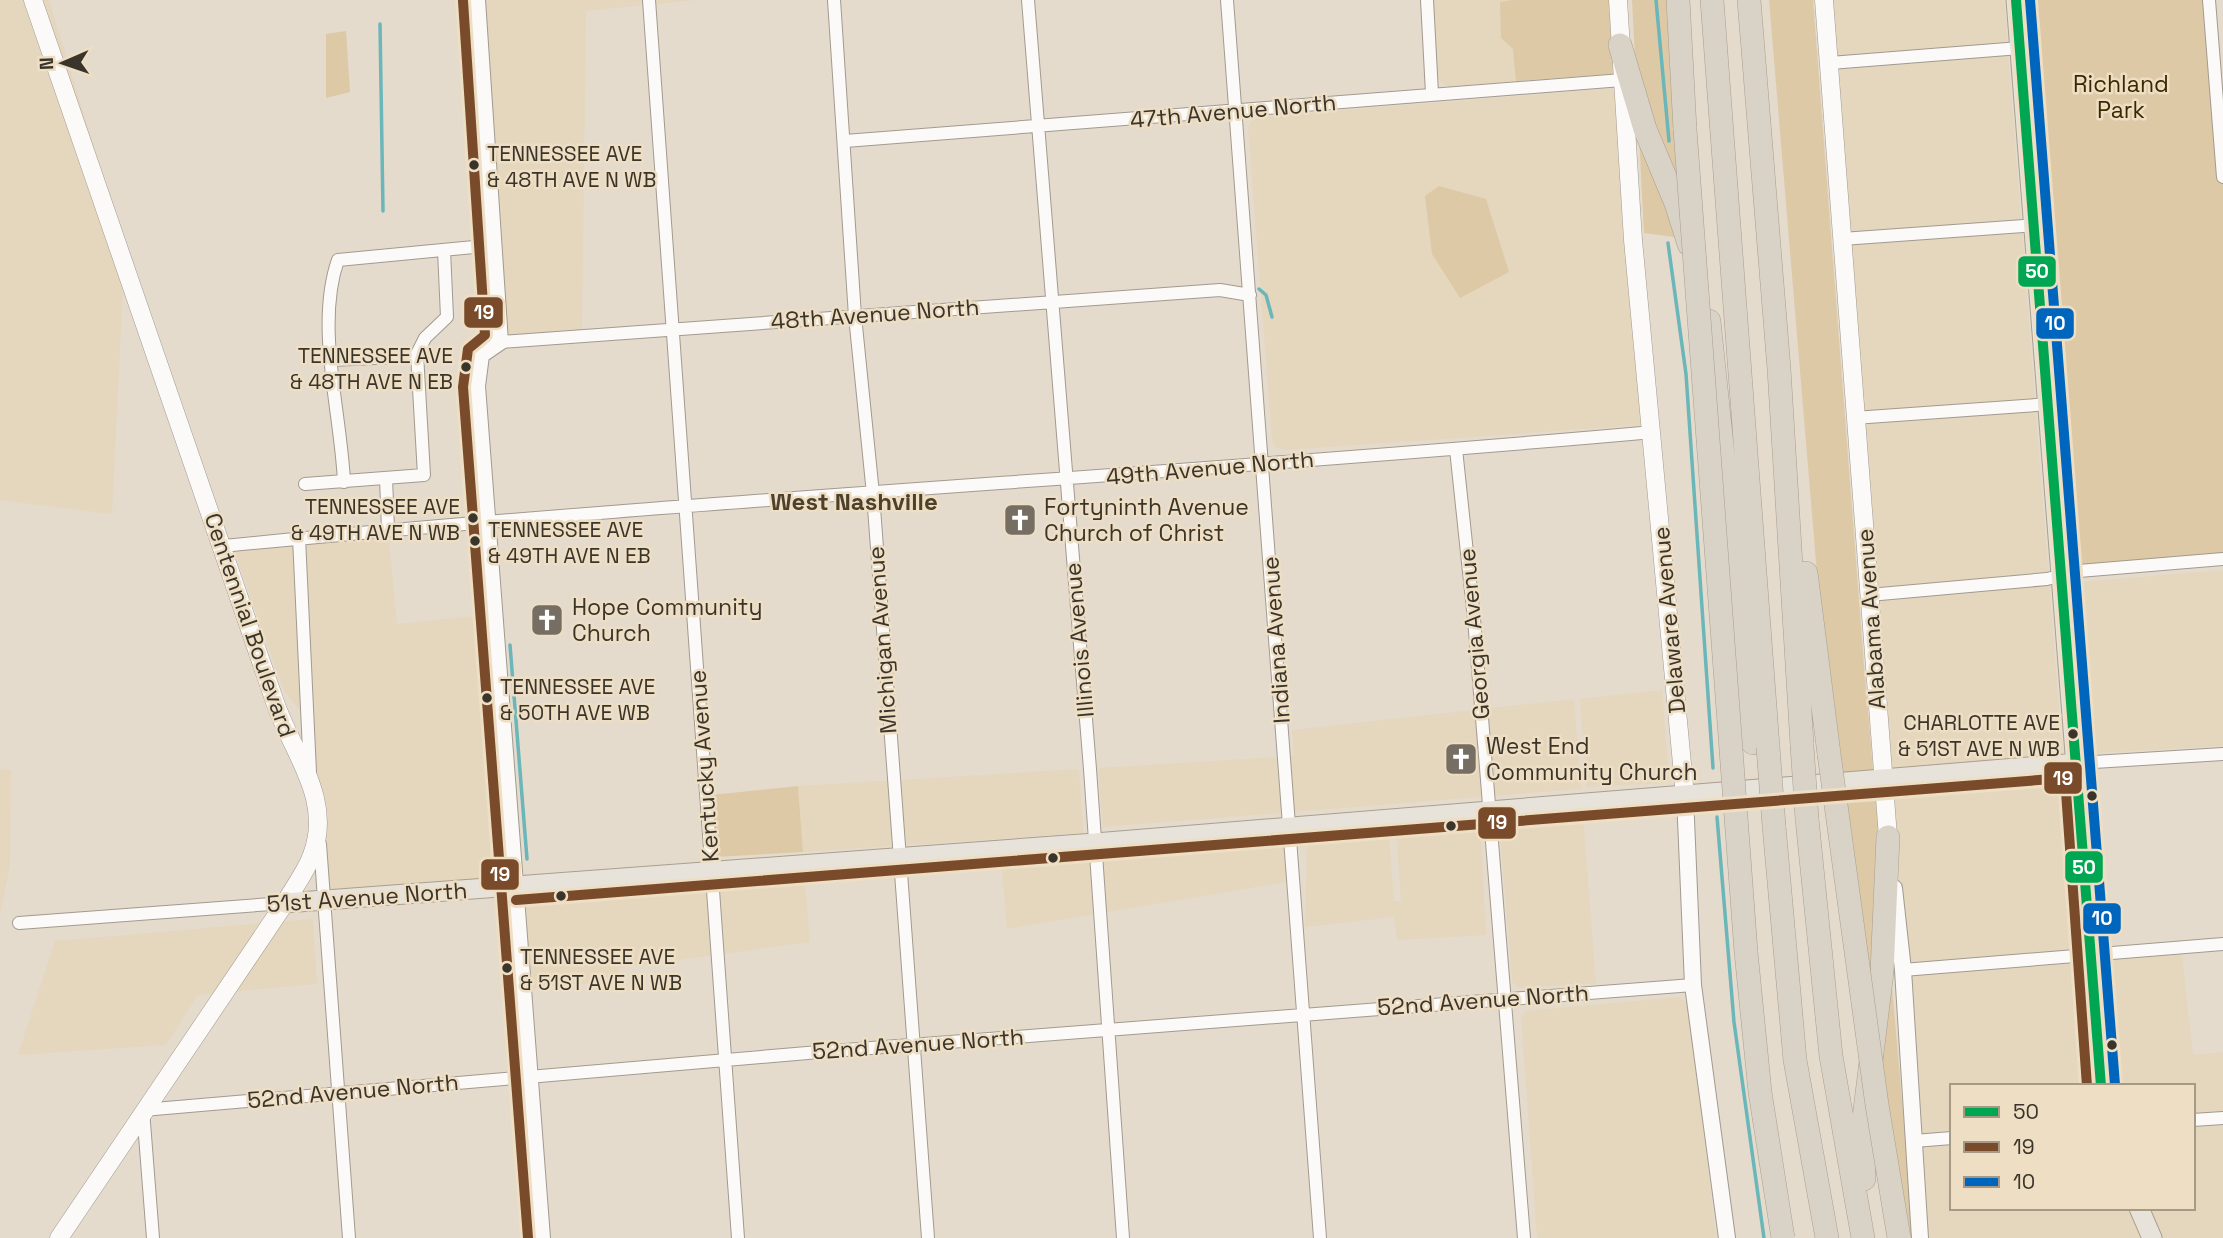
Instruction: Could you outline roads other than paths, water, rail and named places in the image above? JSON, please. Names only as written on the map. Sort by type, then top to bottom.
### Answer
[{"type":"highway","points":[[1678,0],[1685,129],[1746,952],[1760,1092],[1783,1238]]},
{"type":"highway","points":[[1712,0],[1761,749]]},
{"type":"highway","points":[[1749,0],[1779,369],[1807,819],[1830,1056],[1864,1238]]},
{"type":"highway","points":[[1620,45],[1645,129],[1676,203],[1706,300],[1761,749],[1795,1060],[1827,1238]]},
{"type":"highway","points":[[1779,369],[1877,1105],[1899,1238]]},
{"type":"highway","points":[[1864,1238],[1863,1126],[1882,972],[1888,836]]},
{"type":"main road","name":"Centennial Boulevard","points":[[33,0],[288,738],[311,778],[319,833],[312,858],[285,902],[59,1238]]},
{"type":"main road","name":"Delaware Avenue","points":[[1618,0],[1634,254],[1653,432],[1685,796]]},
{"type":"main road","name":"Alabama Avenue","points":[[1824,0],[1888,836]]},
{"type":"main road","points":[[2016,0],[2036,225],[2101,1084]]},
{"type":"main road","name":"51st Avenue North","points":[[285,902],[1094,842],[2078,764]]},
{"type":"main road","points":[[2140,1210],[2152,1238]]},
{"type":"street","points":[[477,0],[495,245],[499,342],[481,355],[477,386],[542,1238]]},
{"type":"street","name":"Kentucky Avenue","points":[[649,0],[738,1238]]},
{"type":"street","name":"Michigan Avenue","points":[[834,0],[855,316],[873,494],[897,855],[915,1044],[928,1238]]},
{"type":"street","name":"Illinois Avenue","points":[[1028,0],[1123,1238]]},
{"type":"street","name":"Indiana Avenue","points":[[1227,0],[1320,1238]]},
{"type":"street","points":[[1427,0],[1432,93]]},
{"type":"street","points":[[2209,0],[2218,33],[2223,177]]},
{"type":"street","points":[[1830,64],[2020,48]]},
{"type":"street","name":"47th Avenue North","points":[[845,141],[1038,128],[1432,93],[1622,80]]},
{"type":"street","points":[[1842,239],[2036,225]]},
{"type":"street","points":[[344,482],[332,360],[331,282],[338,260],[495,245]]},
{"type":"street","points":[[305,484],[424,475],[417,356],[425,338],[447,317],[444,250]]},
{"type":"street","name":"48th Avenue North","points":[[499,342],[1220,290],[1250,295]]},
{"type":"street","points":[[332,360],[417,356]]},
{"type":"street","points":[[1854,418],[2050,404]]},
{"type":"street","name":"49th Avenue North","points":[[223,546],[388,529],[1065,481],[1653,432]]},
{"type":"street","name":"Georgia Avenue","points":[[1457,449],[1524,1238]]},
{"type":"street","points":[[386,478],[388,529]]},
{"type":"street","points":[[299,538],[311,778]]},
{"type":"street","points":[[1869,595],[2223,559]]},
{"type":"street","name":"51st Avenue North","points":[[2078,764],[2223,754]]},
{"type":"street","name":"Delaware Avenue","points":[[1685,796],[1693,985],[1727,1238]]},
{"type":"street","points":[[319,833],[349,1238]]},
{"type":"street","name":"Alabama Avenue","points":[[1888,836],[1903,970],[1920,1238]]},
{"type":"street","name":"51st Avenue North","points":[[19,923],[285,902]]},
{"type":"street","points":[[1903,970],[2223,944]]},
{"type":"street","name":"52nd Avenue North","points":[[143,1110],[725,1059],[1693,985]]},
{"type":"street","points":[[143,1110],[153,1238]]},
{"type":"street","points":[[2195,1119],[2223,1118]]},
{"type":"street","points":[[1914,1141],[1950,1138]]},
{"type":"waterway","points":[[1656,0],[1669,141]]},
{"type":"waterway","points":[[380,24],[383,211]]},
{"type":"waterway","points":[[1668,243],[1686,374],[1713,768]]},
{"type":"waterway","points":[[1259,289],[1266,295],[1272,317]]},
{"type":"waterway","points":[[510,645],[527,859]]},
{"type":"waterway","points":[[1717,817],[1734,1022],[1764,1238]]},
{"type":"place","name":"TENNESSEE AVE & 48TH AVE N WB","points":[[474,165]]},
{"type":"place","name":"TENNESSEE AVE & 48TH AVE N EB","points":[[466,367]]},
{"type":"place","name":"TENNESSEE AVE & 49TH AVE N WB","points":[[473,518]]},
{"type":"place","name":"Fortyninth Avenue Church of Christ","points":[[1020,520]]},
{"type":"place","name":"TENNESSEE AVE & 49TH AVE N EB","points":[[475,541]]},
{"type":"place","name":"Hope Community Church","points":[[547,620]]},
{"type":"place","name":"TENNESSEE AVE & 50TH AVE WB","points":[[487,698]]},
{"type":"place","name":"CHARLOTTE AVE & 51ST AVE N WB","points":[[2073,734]]},
{"type":"place","name":"West End Community Church","points":[[1461,759]]},
{"type":"place","name":"TENNESSEE AVE & 51ST AVE N WB","points":[[507,968]]},
{"type":"district","name":"West Nashville","points":[[854,501]]},
{"type":"park label","name":"Richland Park","points":[[2121,97]]}]
